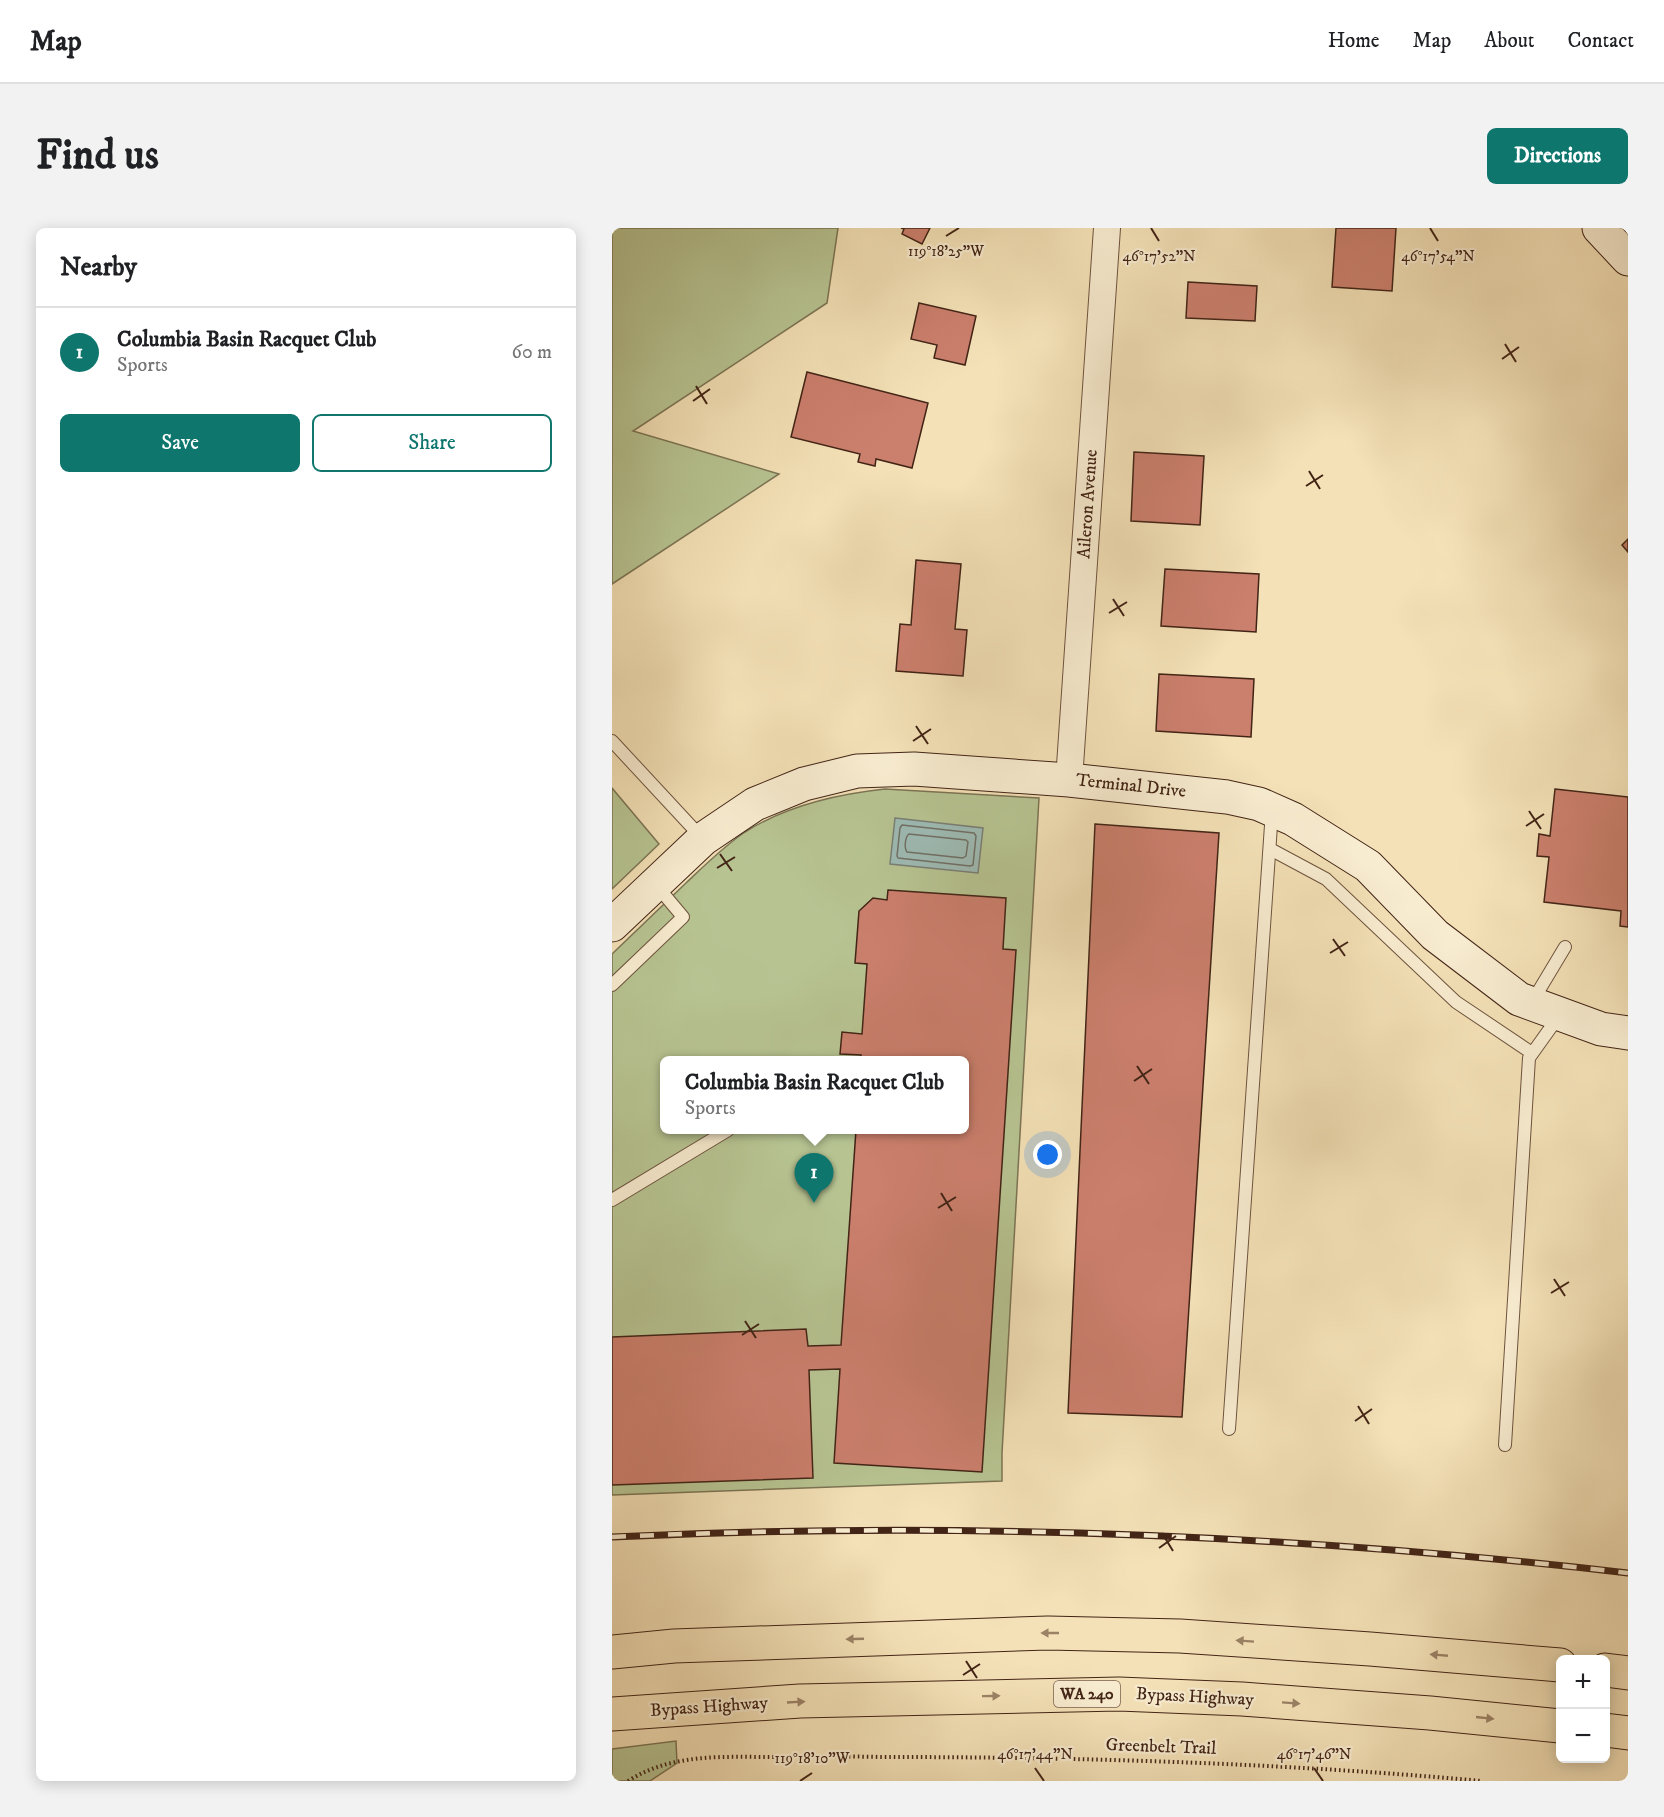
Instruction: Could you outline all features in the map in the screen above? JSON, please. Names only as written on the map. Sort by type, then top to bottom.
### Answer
[{"type":"highway","points":[[612,1652],[674,1646],[1048,1633],[1204,1638],[1556,1665]]},
{"type":"highway","points":[[1610,1671],[1628,1673]]},
{"type":"highway","name":"Bypass Highway","points":[[612,1714],[800,1701],[1119,1694],[1242,1699],[1430,1713],[1556,1726]]},
{"type":"highway","points":[[1610,1730],[1628,1732]]},
{"type":"street","name":"Aileron Avenue","points":[[1069,780],[1107,228]]},
{"type":"street","points":[[1599,228],[1628,259]]},
{"type":"street","name":"Terminal Drive","points":[[612,926],[703,839],[754,804],[804,784],[858,771],[914,769],[1069,780],[1227,797],[1259,804],[1293,819],[1368,866],[1435,935],[1520,999],[1601,1029],[1628,1033]]},
{"type":"lane","points":[[612,741],[703,839]]},
{"type":"lane","points":[[1229,1429],[1272,810]]},
{"type":"lane","points":[[1270,849],[1326,879],[1456,1002],[1532,1053]]},
{"type":"lane","points":[[612,985],[683,917],[656,884]]},
{"type":"lane","points":[[1505,1445],[1529,1058],[1565,947]]},
{"type":"lane","points":[[612,1200],[721,1134]]},
{"type":"path","name":"Greenbelt Trail","points":[[628,1781],[657,1767],[686,1759],[804,1756],[986,1757],[1229,1763],[1382,1772],[1482,1781]]},
{"type":"green space","points":[[612,228],[838,228],[827,303],[633,431],[779,474],[612,584]]},
{"type":"green space","points":[[612,788],[659,844],[612,889]]},
{"type":"green space","points":[[885,789],[1039,798],[1002,1481],[612,1495],[612,954],[707,863],[745,832],[795,808],[831,798]]},
{"type":"green space","points":[[676,1741],[677,1763],[650,1781],[612,1781],[612,1749]]},
{"type":"water","points":[[895,818],[983,828],[978,873],[890,864]]},
{"type":"building","points":[[901,228],[930,228],[922,244],[902,234],[904,229]]},
{"type":"building","points":[[1336,228],[1396,228],[1392,291],[1332,287]]},
{"type":"building","points":[[1188,282],[1257,286],[1255,321],[1186,318]]},
{"type":"building","points":[[919,303],[976,316],[965,365],[934,358],[937,345],[911,339]]},
{"type":"building","points":[[807,372],[928,403],[912,468],[876,459],[875,466],[858,462],[860,454],[791,437]]},
{"type":"building","points":[[1134,452],[1204,456],[1200,525],[1131,521]]},
{"type":"building","points":[[1628,539],[1628,552],[1622,545]]},
{"type":"building","points":[[916,560],[961,564],[955,629],[967,630],[963,676],[896,671],[900,624],[911,625]]},
{"type":"building","points":[[1165,569],[1259,574],[1256,632],[1161,626]]},
{"type":"building","points":[[1159,674],[1254,679],[1251,737],[1156,731]]},
{"type":"building","points":[[1555,789],[1628,797],[1628,927],[1620,926],[1621,911],[1544,902],[1549,857],[1537,856],[1539,834],[1550,836]]},
{"type":"building","points":[[1095,824],[1219,833],[1182,1417],[1068,1413]]},
{"type":"building","points":[[888,890],[1006,898],[1003,949],[1016,950],[982,1472],[834,1463],[840,1369],[809,1370],[813,1478],[612,1485],[612,1337],[806,1329],[808,1346],[841,1345],[856,1134],[969,1134],[969,1056],[840,1054],[842,1032],[862,1034],[867,964],[855,963],[859,911],[873,898],[887,900]]},
{"type":"railway","points":[[612,1537],[866,1530],[1121,1534],[1375,1549],[1628,1573]]},
{"type":"place","name":"Columbia Basin Racquet Club","points":[[814,1203]]}]
